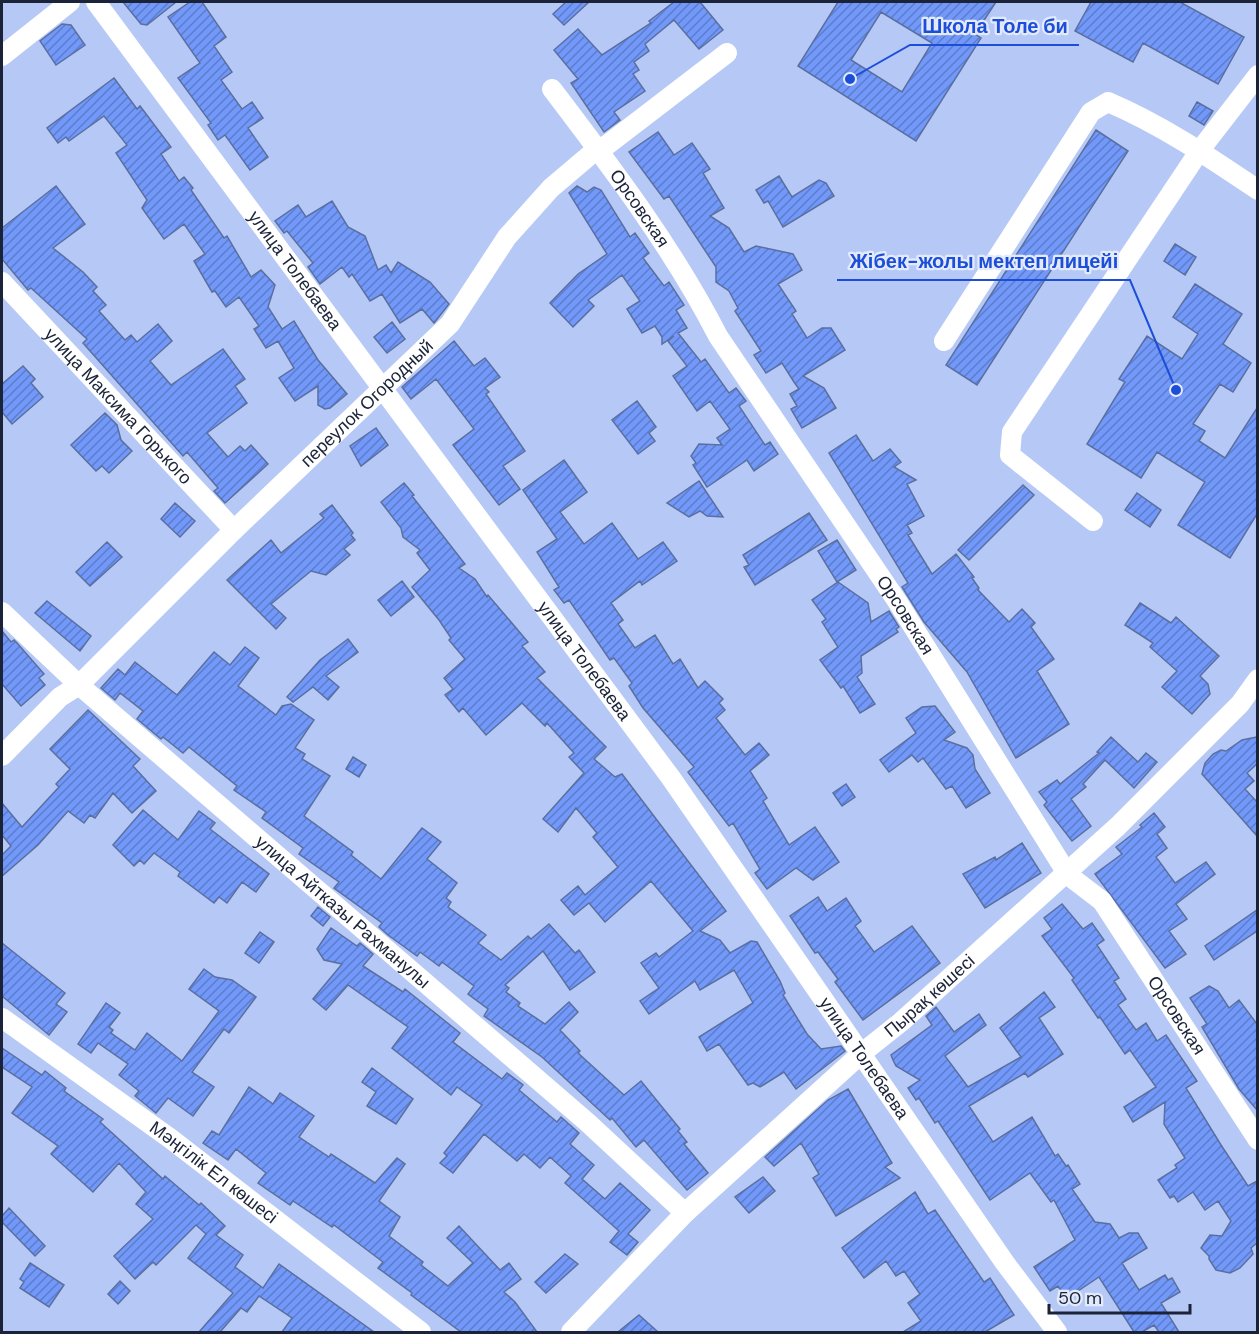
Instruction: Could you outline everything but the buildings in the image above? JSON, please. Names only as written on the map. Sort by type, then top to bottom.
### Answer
[{"type":"street","points":[[2,56],[70,2]]},
{"type":"street","name":"улица Толебаева","points":[[96,2],[382,391],[671,778],[1005,1263],[1057,1332]]},
{"type":"street","name":"переулок Огородный","points":[[2,756],[60,697],[79,684],[234,531],[450,324],[515,228],[551,188],[597,149],[607,145],[727,53]]},
{"type":"street","points":[[1093,521],[1010,455],[1012,432],[1200,150],[1257,75]]},
{"type":"street","name":"Орсовская","points":[[552,89],[614,170],[704,308],[718,336],[897,602],[1068,874],[1102,901],[1257,1140]]},
{"type":"street","points":[[944,341],[1091,112],[1108,102],[1138,115],[1200,150],[1257,190]]},
{"type":"street","name":"улица Максима Горького","points":[[2,282],[234,531]]},
{"type":"street","name":"улица Айтказы Рахманулы","points":[[2,612],[79,684],[587,1122],[685,1213]]},
{"type":"street","name":"Пырақ көшесі","points":[[571,1332],[685,1213],[862,1053],[901,1022],[1068,874],[1240,704],[1257,679]]},
{"type":"street","name":"Мәңгілік Ел көшесі","points":[[2,1018],[171,1139],[421,1332]]},
{"type":"place","name":"Школа Толе би","points":[[850,79]]},
{"type":"place","name":"Жібек-жолы мектеп лицейі","points":[[1176,390]]}]
